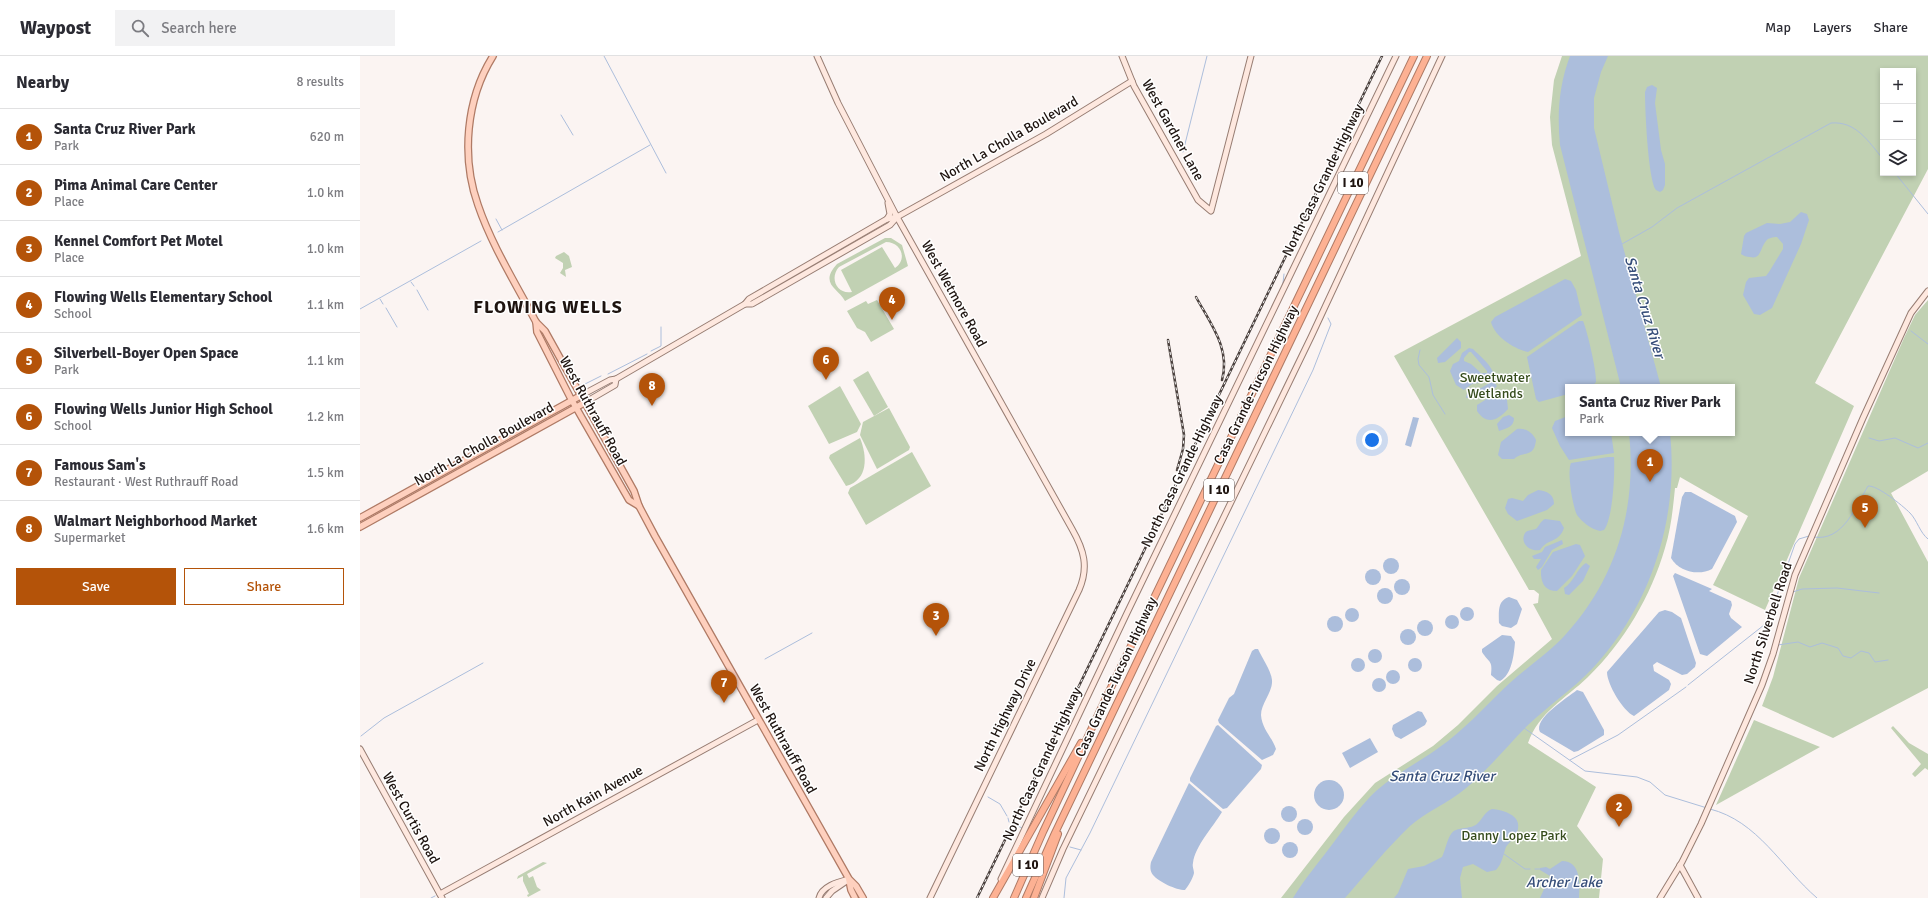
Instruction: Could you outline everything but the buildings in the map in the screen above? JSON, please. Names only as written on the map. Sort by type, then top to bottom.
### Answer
[{"type":"highway","name":"Casa Grande-Tucson Highway","points":[[1014,898],[1100,711],[1414,57]]},
{"type":"highway","name":"Casa Grande-Tucson Highway","points":[[1026,898],[1075,791],[1426,57]]},
{"type":"highway","points":[[993,898],[1100,711]]},
{"type":"highway","points":[[1034,898],[1075,791]]},
{"type":"main road","name":"West Ruthrauff Road","points":[[493,56],[479,86],[472,111],[468,135],[473,188],[488,231],[536,322],[544,331],[634,491],[639,506],[758,720],[849,879],[856,886],[863,898]]},
{"type":"main road","name":"West Ruthrauff Road","points":[[536,322],[537,332],[572,400],[629,500],[639,506]]},
{"type":"main road","name":"North La Cholla Boulevard","points":[[360,518],[580,396]]},
{"type":"main road","name":"North La Cholla Boulevard","points":[[360,526],[584,403]]},
{"type":"main road","name":"West Ruthrauff Road","points":[[849,879],[851,890],[855,898]]},
{"type":"street","name":"West Wetmore Road","points":[[817,56],[838,103],[887,200],[1078,539]]},
{"type":"street","name":"West Gardner Lane","points":[[1122,56],[1137,91],[1198,200],[1211,211],[1251,56]]},
{"type":"street","name":"North Casa Grande Highway","points":[[993,898],[1127,613],[1396,56]]},
{"type":"street","points":[[1042,898],[1063,849],[1311,337],[1442,56]]},
{"type":"street","name":"North La Cholla Boulevard","points":[[580,396],[610,380],[616,379],[745,304],[749,299],[888,219],[897,217],[1046,134],[1132,81]]},
{"type":"street","points":[[1123,87],[1137,91]]},
{"type":"street","points":[[887,200],[890,214],[888,219]]},
{"type":"street","name":"North La Cholla Boulevard","points":[[745,304],[752,304],[890,225],[897,217]]},
{"type":"street","name":"North Silverbell Road","points":[[1660,898],[1680,865],[1701,824],[1762,685],[1773,654],[1788,594],[1811,536],[1901,332],[1911,313],[1928,291]]},
{"type":"street","name":"North La Cholla Boulevard","points":[[584,403],[615,385],[616,379]]},
{"type":"street","name":"North Highway Drive","points":[[930,898],[1082,582],[1085,562],[1082,548],[1078,539]]},
{"type":"street","name":"North Kain Avenue","points":[[441,896],[758,720]]},
{"type":"street","name":"West Curtis Road","points":[[360,748],[441,896]]},
{"type":"street","points":[[1680,865],[1698,898]]},
{"type":"street","points":[[819,898],[820,894],[828,888],[849,879]]},
{"type":"street","points":[[826,898],[832,891],[849,879]]},
{"type":"green space","points":[[1562,56],[1928,56],[1928,169],[1815,383],[1854,406],[1765,610],[1713,585],[1748,516],[1680,477],[1677,488],[1675,488],[1673,511],[1665,548],[1652,583],[1635,617],[1613,649],[1601,663],[1588,677],[1546,714],[1533,732],[1528,743],[1596,787],[1577,826],[1603,859],[1599,898],[1281,898],[1344,817],[1375,783],[1433,746],[1458,725],[1497,686],[1552,639],[1533,604],[1538,603],[1539,594],[1534,590],[1529,590],[1394,356],[1581,256],[1552,145],[1550,117],[1554,80]]},
{"type":"green space","points":[[885,238],[891,238],[902,245],[908,266],[845,301],[830,281],[832,271],[837,264]],"holes":[[[886,242],[899,248],[902,256],[899,264],[895,268],[882,247],[841,270],[852,292],[842,291],[836,285],[835,276],[839,267]]]},
{"type":"green space","points":[[564,252],[569,256],[572,267],[565,270],[566,277],[560,273],[563,268],[563,263],[555,258]]},
{"type":"green space","points":[[877,300],[894,329],[871,342],[865,332],[857,328],[847,311],[866,301],[868,304]]},
{"type":"green space","points":[[1928,300],[1928,471],[1891,493],[1928,562],[1928,688],[1833,738],[1762,706],[1773,677],[1799,578],[1904,338],[1915,315]]},
{"type":"green space","points":[[868,371],[888,407],[874,416],[853,380]]},
{"type":"green space","points":[[840,386],[861,424],[857,432],[829,444],[808,406]]},
{"type":"green space","points":[[889,408],[910,447],[909,450],[877,469],[860,435],[863,422]]},
{"type":"green space","points":[[860,438],[865,459],[862,473],[853,483],[846,486],[829,458],[830,455]]},
{"type":"green space","points":[[912,452],[931,486],[866,525],[848,493],[850,488]]},
{"type":"green space","points":[[1754,720],[1820,747],[1716,805]]},
{"type":"green space","points":[[1893,726],[1909,743],[1928,754],[1928,770],[1925,768],[1915,777],[1912,774],[1921,764],[1891,728]]},
{"type":"green space","points":[[543,862],[547,863],[527,874],[529,878],[533,876],[537,887],[541,890],[528,897],[527,895],[529,894],[523,881],[523,876],[517,879],[518,876]]},
{"type":"water","name":"Santa Cruz River","points":[[1570,56],[1608,56],[1601,72],[1594,98],[1594,128],[1619,232],[1660,384],[1620,384],[1560,145],[1559,111],[1561,89]]},
{"type":"water","points":[[1652,85],[1657,88],[1655,103],[1661,150],[1665,164],[1665,185],[1663,190],[1660,192],[1656,190],[1653,183],[1648,143],[1645,92],[1647,87]]},
{"type":"water","points":[[1801,212],[1807,214],[1809,220],[1801,244],[1772,308],[1760,315],[1754,314],[1743,295],[1746,282],[1749,278],[1766,276],[1783,249],[1783,244],[1777,237],[1768,239],[1756,257],[1746,257],[1741,254],[1744,236],[1746,233],[1767,223],[1780,224],[1790,222]]},
{"type":"water","points":[[1565,279],[1571,281],[1576,290],[1582,315],[1528,352],[1511,345],[1496,333],[1491,322],[1495,317]]},
{"type":"water","points":[[1579,321],[1583,321],[1593,361],[1596,382],[1594,384],[1565,384],[1565,395],[1539,402],[1536,399],[1527,357]]},
{"type":"water","points":[[1457,338],[1461,342],[1461,348],[1445,362],[1438,363],[1437,358]]},
{"type":"water","points":[[1469,348],[1473,349],[1487,363],[1493,372],[1485,382],[1472,384],[1464,390],[1456,385],[1450,371],[1453,364],[1459,361],[1462,353]],"holes":[[[1469,352],[1471,352],[1487,371],[1487,373],[1481,373],[1471,364],[1464,361],[1464,358]]]},
{"type":"water","points":[[1493,381],[1497,386],[1494,389],[1491,388],[1482,397],[1466,398],[1467,393],[1471,388],[1481,388]]},
{"type":"water","points":[[1499,394],[1507,400],[1508,409],[1500,416],[1492,420],[1485,419],[1477,411],[1477,405],[1490,397]]},
{"type":"water","points":[[1509,415],[1514,418],[1513,423],[1510,427],[1499,431],[1497,424],[1503,417]]},
{"type":"water","points":[[1413,417],[1419,418],[1411,447],[1405,445]]},
{"type":"water","points":[[1565,417],[1565,436],[1611,436],[1614,453],[1569,460],[1560,446],[1552,428],[1555,421]]},
{"type":"water","points":[[1517,429],[1526,430],[1533,435],[1536,440],[1533,450],[1517,456],[1514,459],[1502,459],[1498,455],[1501,442]]},
{"type":"water","name":"Santa Cruz River","points":[[1629,436],[1670,436],[1672,465],[1670,497],[1665,529],[1656,560],[1645,589],[1630,618],[1613,644],[1585,676],[1528,725],[1473,782],[1458,794],[1423,816],[1401,834],[1345,898],[1293,898],[1354,816],[1376,791],[1439,748],[1456,734],[1512,681],[1560,641],[1584,612],[1610,565],[1620,540],[1630,488],[1631,461]]},
{"type":"water","points":[[1614,457],[1613,495],[1610,516],[1604,530],[1600,531],[1587,525],[1577,515],[1573,504],[1570,467],[1571,463]]},
{"type":"water","points":[[1538,490],[1544,491],[1551,495],[1554,504],[1547,510],[1517,521],[1508,514],[1505,508],[1508,499],[1512,498],[1523,501],[1528,495]]},
{"type":"water","points":[[1685,492],[1691,492],[1735,516],[1737,522],[1712,569],[1707,571],[1695,572],[1684,569],[1679,567],[1671,558],[1682,497]]},
{"type":"water","points":[[1545,519],[1560,521],[1564,528],[1559,536],[1543,546],[1540,550],[1533,550],[1525,544],[1525,533],[1537,528]]},
{"type":"water","points":[[1562,540],[1563,544],[1552,550],[1542,567],[1538,570],[1536,567],[1541,559],[1534,559],[1532,556],[1542,552],[1545,547]]},
{"type":"water","points":[[1576,544],[1580,545],[1585,556],[1572,576],[1557,591],[1547,589],[1542,582],[1541,570],[1553,552]]},
{"type":"water","points":[[1388,558],[1394,558],[1399,563],[1397,572],[1394,574],[1388,574],[1383,569],[1383,563]]},
{"type":"water","points":[[1586,563],[1590,566],[1583,581],[1569,595],[1565,594],[1564,588],[1580,568]]},
{"type":"water","points":[[1370,569],[1376,569],[1381,574],[1379,583],[1376,585],[1370,585],[1365,580],[1365,574]]},
{"type":"water","points":[[1675,573],[1712,589],[1709,591],[1731,601],[1732,605],[1729,614],[1731,618],[1742,627],[1707,656],[1700,654],[1673,576]]},
{"type":"water","points":[[1402,579],[1408,581],[1410,587],[1408,593],[1402,595],[1396,593],[1394,587],[1396,581]]},
{"type":"water","points":[[1385,588],[1391,590],[1393,596],[1391,602],[1385,604],[1379,602],[1377,596],[1379,590]]},
{"type":"water","points":[[1509,597],[1517,600],[1522,609],[1517,624],[1511,628],[1502,626],[1499,623],[1499,611],[1502,601]]},
{"type":"water","points":[[1464,607],[1470,607],[1474,611],[1474,617],[1470,621],[1464,621],[1460,617],[1460,611]]},
{"type":"water","points":[[1349,608],[1355,608],[1359,612],[1359,618],[1355,622],[1349,622],[1345,618],[1345,612]]},
{"type":"water","points":[[1665,610],[1672,612],[1681,618],[1696,663],[1695,667],[1687,674],[1682,675],[1657,662],[1653,665],[1654,671],[1669,680],[1671,684],[1669,690],[1634,716],[1625,709],[1616,697],[1607,672],[1659,612]]},
{"type":"water","points":[[1449,615],[1455,615],[1459,619],[1459,625],[1455,629],[1449,629],[1445,625],[1445,619]]},
{"type":"water","points":[[1335,616],[1342,621],[1343,624],[1338,631],[1335,632],[1328,627],[1327,624],[1332,617]]},
{"type":"water","points":[[1425,620],[1431,622],[1433,628],[1431,634],[1425,636],[1419,634],[1417,628],[1419,622]]},
{"type":"water","points":[[1408,629],[1415,634],[1416,637],[1411,644],[1408,645],[1401,640],[1400,637],[1405,630]]},
{"type":"water","points":[[1502,635],[1511,636],[1515,642],[1510,669],[1500,681],[1491,675],[1491,664],[1482,652],[1482,649]]},
{"type":"water","points":[[1258,649],[1268,668],[1272,680],[1271,689],[1263,706],[1261,715],[1263,725],[1276,749],[1273,755],[1262,760],[1219,723],[1218,720],[1229,698],[1234,694],[1252,651]]},
{"type":"water","points":[[1372,649],[1378,649],[1382,653],[1382,659],[1378,663],[1372,663],[1368,659],[1368,653]]},
{"type":"water","points":[[1355,658],[1361,658],[1365,662],[1365,668],[1361,672],[1355,672],[1351,668],[1351,662]]},
{"type":"water","points":[[1412,658],[1418,658],[1422,662],[1422,668],[1418,672],[1412,672],[1408,668],[1408,662]]},
{"type":"water","points":[[1390,670],[1396,670],[1400,674],[1400,680],[1396,684],[1390,684],[1386,680],[1386,674]]},
{"type":"water","points":[[1376,678],[1382,678],[1386,682],[1386,688],[1382,692],[1376,692],[1372,688],[1372,682]]},
{"type":"water","points":[[1577,690],[1583,692],[1604,730],[1604,735],[1574,752],[1540,732],[1539,727],[1541,721],[1552,709]]},
{"type":"water","points":[[1418,711],[1422,712],[1427,721],[1425,725],[1401,739],[1395,736],[1392,729],[1393,725]]},
{"type":"water","points":[[1218,725],[1262,765],[1261,769],[1227,808],[1223,809],[1190,781],[1190,778],[1216,726]]},
{"type":"water","points":[[1370,738],[1378,752],[1350,768],[1342,753]]},
{"type":"water","points":[[1329,780],[1335,781],[1343,789],[1343,801],[1335,809],[1329,810],[1323,809],[1315,801],[1314,795],[1315,789],[1323,781]]},
{"type":"water","points":[[1189,783],[1222,812],[1197,850],[1194,857],[1194,873],[1191,882],[1185,890],[1181,890],[1163,883],[1153,875],[1150,867]]},
{"type":"water","points":[[1289,806],[1295,808],[1297,814],[1295,820],[1289,822],[1283,820],[1281,814],[1283,808]]},
{"type":"water","points":[[1492,809],[1510,814],[1517,820],[1518,824],[1516,834],[1506,847],[1501,862],[1496,870],[1487,872],[1473,864],[1463,867],[1460,878],[1462,898],[1394,898],[1398,893],[1408,869],[1424,866],[1442,857],[1448,839],[1453,832],[1474,826],[1487,812]]},
{"type":"water","points":[[1305,819],[1311,821],[1313,827],[1311,833],[1305,835],[1299,833],[1297,827],[1299,821]]},
{"type":"water","points":[[1272,828],[1278,830],[1280,836],[1278,842],[1272,844],[1266,842],[1264,836],[1266,830]]},
{"type":"water","points":[[1290,842],[1296,844],[1298,850],[1296,856],[1290,858],[1284,856],[1282,850],[1284,844]]},
{"type":"water","name":"Archer Lake","points":[[1562,861],[1568,862],[1576,869],[1579,880],[1579,898],[1540,898],[1550,876],[1540,870],[1540,868],[1546,867],[1550,869]]},
{"type":"waterway","points":[[604,56],[666,173]]},
{"type":"waterway","points":[[1183,152],[1207,56]]},
{"type":"waterway","points":[[561,115],[573,135]]},
{"type":"waterway","points":[[1622,244],[1652,227],[1677,208],[1831,123],[1848,125],[1867,139],[1880,155]]},
{"type":"waterway","points":[[498,232],[650,145]]},
{"type":"waterway","points":[[1897,176],[1928,214]]},
{"type":"waterway","points":[[496,219],[502,230]]},
{"type":"waterway","points":[[360,309],[481,241]]},
{"type":"waterway","points":[[1283,283],[1284,274]]},
{"type":"waterway","points":[[411,282],[414,286]]},
{"type":"waterway","points":[[417,290],[428,310]]},
{"type":"waterway","points":[[380,299],[383,304]]},
{"type":"waterway","points":[[386,308],[397,327]]},
{"type":"waterway","points":[[1064,898],[1066,878],[1090,833],[1313,370],[1331,324],[1328,318]]},
{"type":"waterway","points":[[651,351],[661,346],[661,327]]},
{"type":"waterway","points":[[1911,331],[1928,344]]},
{"type":"waterway","points":[[1420,350],[1418,359],[1419,365],[1429,377],[1433,395],[1445,414]]},
{"type":"waterway","points":[[608,374],[647,354]]},
{"type":"waterway","points":[[582,388],[585,384],[601,376]]},
{"type":"waterway","points":[[1869,438],[1879,441],[1895,438],[1918,448],[1928,443]]},
{"type":"waterway","points":[[1814,537],[1824,537],[1833,534],[1841,528],[1853,512],[1868,486],[1883,492],[1896,501],[1912,516],[1928,539]]},
{"type":"waterway","points":[[1688,685],[1764,625],[1769,618],[1795,544],[1799,539],[1809,536]]},
{"type":"waterway","points":[[1793,592],[1802,589],[1837,588],[1879,593]]},
{"type":"waterway","points":[[765,659],[812,633]]},
{"type":"waterway","points":[[1778,645],[1798,642],[1810,647],[1822,643],[1838,648],[1843,656],[1851,658],[1861,651],[1869,653],[1875,662],[1888,660]]},
{"type":"waterway","points":[[361,736],[384,718],[483,663]]},
{"type":"waterway","points":[[1570,760],[1618,735],[1686,687]]},
{"type":"waterway","points":[[1524,728],[1585,771],[1637,777],[1650,782],[1665,795],[1707,808]]},
{"type":"waterway","points":[[988,797],[1000,804],[1007,816]]},
{"type":"waterway","points":[[1710,809],[1727,815],[1755,834],[1817,898]]},
{"type":"waterway","points":[[1008,818],[1009,822]]},
{"type":"waterway","points":[[1018,826],[1022,828]]},
{"type":"waterway","points":[[1070,847],[1081,850]]},
{"type":"waterway","points":[[1504,854],[1525,869],[1530,869]]},
{"type":"waterway","points":[[1535,869],[1540,869]]},
{"type":"waterway","points":[[431,898],[435,896]]},
{"type":"railway","points":[[977,898],[1382,56]]},
{"type":"railway","points":[[1196,297],[1218,337],[1224,358],[1222,380]]},
{"type":"railway","points":[[1168,340],[1184,435],[1183,449],[1177,470]]},
{"type":"place","name":"Flowing Wells Elementary School","points":[[892,320]]},
{"type":"place","name":"Flowing Wells Junior High School","points":[[826,380]]},
{"type":"place","name":"Walmart Neighborhood Market","points":[[652,406]]},
{"type":"place","name":"Santa Cruz River Park","points":[[1650,482]]},
{"type":"place","name":"Silverbell-Boyer Open Space","points":[[1865,528]]},
{"type":"place","name":"Kennel Comfort Pet Motel","points":[[936,636]]},
{"type":"place","name":"Famous Sam's","points":[[724,703]]},
{"type":"place","name":"Pima Animal Care Center","points":[[1619,827]]},
{"type":"district","name":"FLOWING WELLS","points":[[548,307]]},
{"type":"park label","name":"Sweetwater Wetlands","points":[[1495,386]]},
{"type":"park label","name":"Danny Lopez Park","points":[[1514,835]]}]
